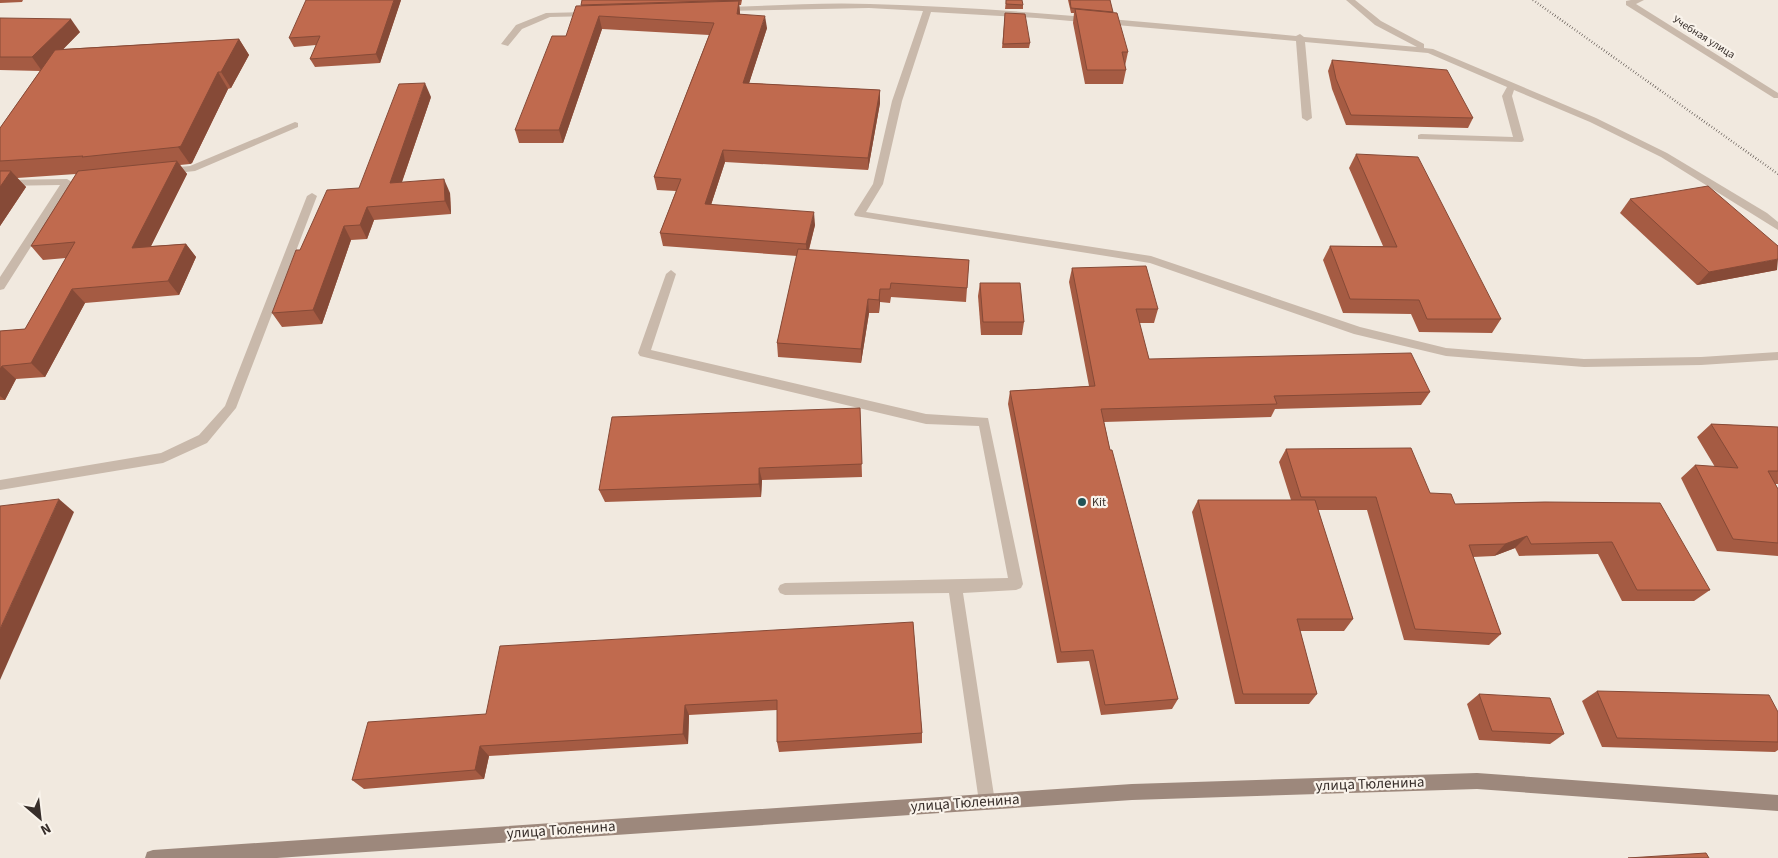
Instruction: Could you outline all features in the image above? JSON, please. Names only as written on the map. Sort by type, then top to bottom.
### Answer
[{"type":"main road","name":"улица Тюленина","points":[[153,858],[235,855],[1132,792],[1477,781],[1778,803]]},
{"type":"street","points":[[852,0],[869,6]]},
{"type":"street","points":[[1350,0],[1378,23],[1430,50],[1592,120],[1664,155],[1763,215],[1778,227]]},
{"type":"street","name":"Учебная улица","points":[[1640,0],[1628,3],[1777,96]]},
{"type":"street","points":[[710,10],[869,6],[1037,15],[1430,50]]},
{"type":"street","points":[[928,9],[897,101],[878,184],[859,214],[1151,260],[1358,331],[1446,352],[1584,363],[1701,361],[1778,356]]},
{"type":"street","points":[[505,44],[519,27],[549,16],[599,13]]},
{"type":"street","points":[[1300,38],[1307,118]]},
{"type":"street","points":[[1421,137],[1519,140],[1507,96],[1512,85]]},
{"type":"street","points":[[153,173],[192,169],[295,125]]},
{"type":"street","points":[[0,183],[72,181],[0,286]]},
{"type":"street","points":[[0,485],[163,458],[203,440],[230,408],[312,196]]},
{"type":"street","points":[[671,274],[644,353],[926,419],[984,421],[1016,584],[955,587],[785,589]]},
{"type":"street","points":[[955,587],[987,802]]},
{"type":"building","points":[[306,0],[394,0],[376,54],[310,59],[320,36],[289,38]]},
{"type":"building","points":[[582,0],[741,0],[581,5]]},
{"type":"building","points":[[1006,0],[1022,0],[1023,5],[1006,4]]},
{"type":"building","points":[[1070,0],[1110,0],[1113,12],[1071,8]]},
{"type":"building","points":[[739,1],[737,14],[765,16],[743,83],[880,90],[868,158],[723,150],[705,204],[814,212],[806,244],[660,233],[681,179],[654,177],[714,23],[599,16],[559,130],[515,130],[552,36],[566,36],[576,6]]},
{"type":"building","points":[[1075,9],[1117,13],[1128,52],[1122,52],[1126,70],[1087,70]]},
{"type":"building","points":[[1005,13],[1025,14],[1030,43],[1003,44]]},
{"type":"building","points":[[0,18],[71,19],[32,57],[0,57]]},
{"type":"building","points":[[239,39],[221,72],[218,72],[181,146],[82,157],[0,161],[0,128],[55,50]]},
{"type":"building","points":[[1332,60],[1447,70],[1473,118],[1351,115],[1336,79]]},
{"type":"building","points":[[425,83],[390,183],[444,179],[445,201],[367,207],[360,225],[344,226],[313,310],[272,313],[296,250],[300,250],[327,190],[359,188],[399,84]]},
{"type":"building","points":[[1356,154],[1418,157],[1501,319],[1427,319],[1419,300],[1350,299],[1330,246],[1397,247]]},
{"type":"building","points":[[177,161],[132,248],[186,244],[168,281],[72,289],[31,363],[2,366],[0,369],[0,331],[25,329],[75,242],[31,246],[78,171]]},
{"type":"building","points":[[0,171],[11,171],[0,187]]},
{"type":"building","points":[[1708,186],[1778,246],[1778,259],[1709,272],[1630,199]]},
{"type":"building","points":[[798,249],[969,260],[967,288],[891,283],[890,289],[880,289],[879,300],[868,299],[861,349],[777,343]]},
{"type":"building","points":[[1146,266],[1158,309],[1136,309],[1149,359],[1411,353],[1430,392],[1274,396],[1277,404],[1101,409],[1110,450],[1112,450],[1178,699],[1105,705],[1093,650],[1061,652],[1010,391],[1095,386],[1072,268]]},
{"type":"building","points":[[980,283],[1020,283],[1024,322],[983,322]]},
{"type":"building","points":[[860,408],[862,464],[759,468],[759,484],[599,490],[612,417]]},
{"type":"building","points":[[1711,424],[1778,427],[1778,471],[1768,471],[1778,489],[1778,543],[1733,539],[1695,465],[1738,468]]},
{"type":"building","points":[[1411,448],[1430,493],[1451,494],[1455,504],[1545,502],[1660,503],[1710,590],[1637,590],[1612,542],[1531,544],[1527,536],[1505,544],[1469,545],[1501,634],[1415,629],[1376,497],[1301,497],[1286,449]]},
{"type":"building","points":[[59,499],[0,629],[0,506]]},
{"type":"building","points":[[1198,500],[1315,500],[1353,619],[1297,619],[1317,694],[1243,694]]},
{"type":"building","points":[[913,622],[922,733],[777,742],[777,700],[685,705],[683,734],[480,746],[475,770],[352,780],[368,722],[486,714],[500,646]]},
{"type":"building","points":[[1597,691],[1769,695],[1778,712],[1778,742],[1617,738]]},
{"type":"building","points":[[1479,694],[1550,698],[1564,734],[1492,731]]},
{"type":"building","points":[[1706,853],[1709,858],[1628,858]]},
{"type":"railway","points":[[1533,0],[1778,174]]},
{"type":"place","name":"Kit","points":[[1082,502]]}]
